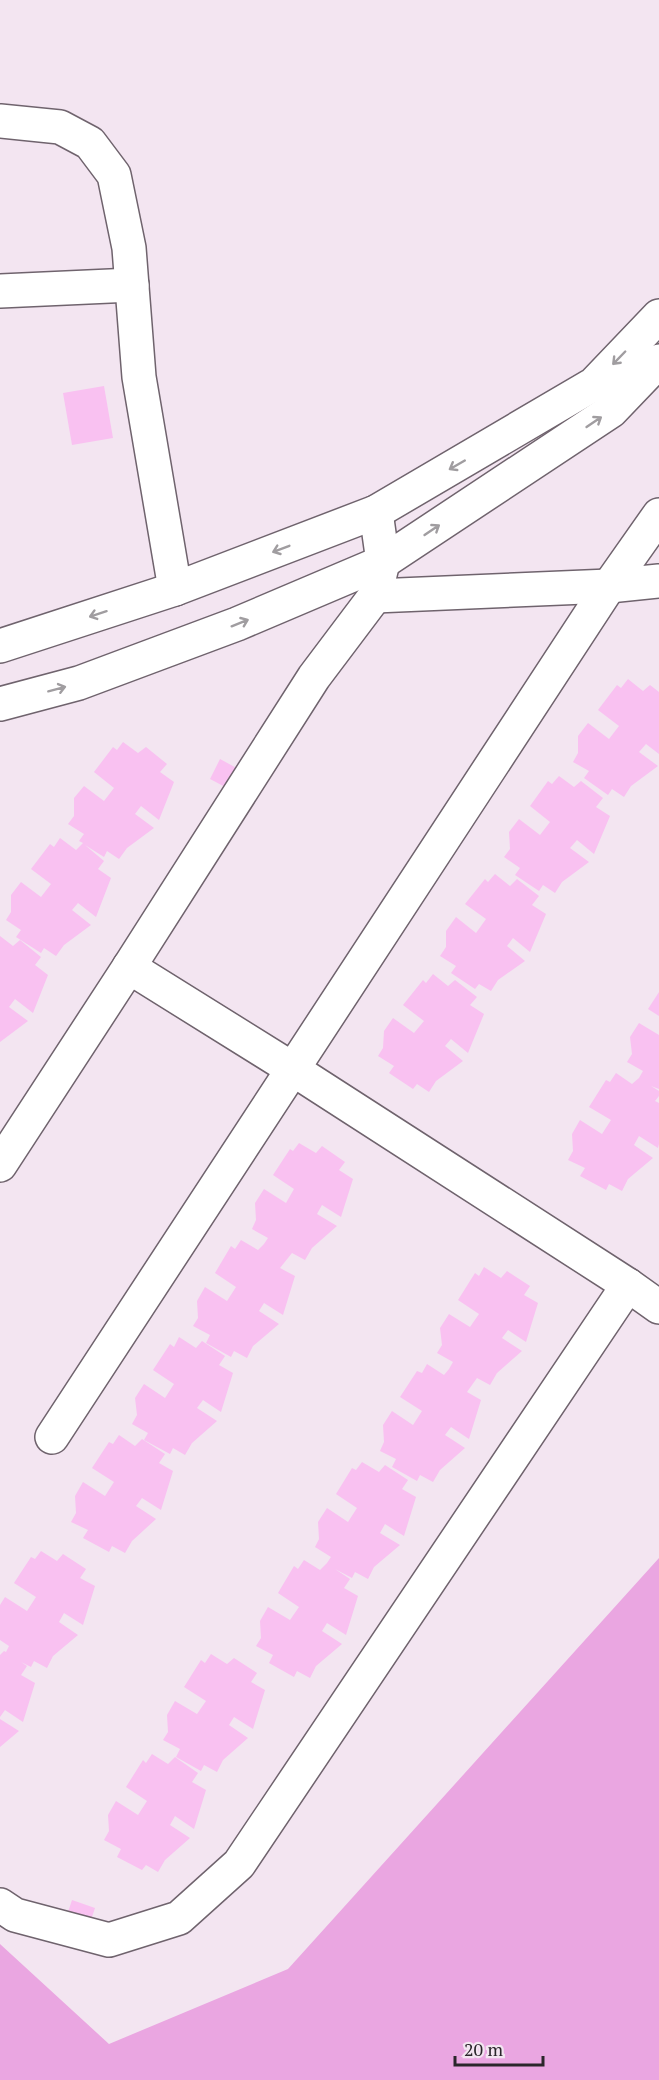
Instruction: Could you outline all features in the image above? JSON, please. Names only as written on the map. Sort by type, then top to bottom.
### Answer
[{"type":"street","points":[[0,121],[60,127],[90,143],[114,175],[129,248],[139,378],[175,590]]},
{"type":"street","points":[[0,291],[132,285]]},
{"type":"street","points":[[0,646],[175,590],[376,512],[594,384],[659,316]]},
{"type":"street","points":[[0,704],[79,683],[237,624],[383,562],[611,411],[659,361]]},
{"type":"street","points":[[0,1165],[314,677],[375,596],[383,562],[376,512]]},
{"type":"street","points":[[52,1437],[291,1068],[609,586],[659,515]]},
{"type":"street","points":[[375,596],[609,586],[659,581]]},
{"type":"street","points":[[129,967],[291,1068],[659,1307]]},
{"type":"street","points":[[0,1905],[15,1915],[109,1940],[179,1918],[239,1864],[628,1285]]},
{"type":"shaded area","points":[[659,1558],[659,2080],[0,2080],[0,1944],[109,2044],[288,1969]]},
{"type":"building","points":[[104,386],[113,438],[72,445],[63,393]]},
{"type":"building","points":[[628,679],[643,691],[650,685],[659,692],[659,754],[646,744],[639,752],[658,766],[631,786],[624,797],[612,789],[608,795],[584,778],[589,771],[573,762],[578,753],[578,736],[588,723],[609,739],[619,726],[598,710],[617,685],[621,688]]},
{"type":"building","points":[[123,742],[138,753],[146,747],[167,764],[160,772],[174,782],[159,820],[141,806],[135,814],[154,828],[127,848],[119,859],[107,851],[104,857],[85,845],[104,861],[98,869],[111,878],[96,917],[78,903],[72,910],[91,925],[64,945],[56,956],[44,948],[41,953],[16,937],[21,930],[6,920],[11,912],[11,895],[21,882],[41,897],[51,884],[31,869],[50,844],[54,847],[60,838],[76,850],[83,843],[79,841],[84,834],[68,824],[74,816],[74,798],[84,786],[104,801],[114,788],[94,772],[113,747],[117,750]]},
{"type":"building","points":[[220,759],[242,771],[231,790],[210,779]]},
{"type":"building","points":[[559,776],[574,787],[581,781],[603,798],[596,807],[610,816],[594,854],[577,840],[570,848],[589,862],[562,882],[555,893],[543,885],[539,891],[515,875],[520,868],[504,857],[510,849],[509,832],[519,819],[540,835],[550,822],[530,806],[548,781],[552,784]]},
{"type":"building","points":[[495,874],[510,886],[517,879],[539,896],[532,905],[546,914],[530,952],[513,938],[507,946],[525,961],[498,980],[491,991],[479,984],[475,989],[451,973],[456,966],[440,956],[446,947],[446,931],[456,917],[476,933],[486,919],[465,904],[485,879],[488,882]]},
{"type":"building","points":[[0,936],[13,946],[20,940],[41,957],[35,965],[48,975],[33,1013],[15,999],[9,1007],[28,1021],[0,1042]]},
{"type":"building","points":[[433,974],[448,986],[455,980],[477,997],[470,1005],[484,1014],[468,1053],[451,1039],[445,1046],[463,1061],[436,1081],[429,1092],[417,1084],[413,1089],[389,1073],[394,1066],[378,1056],[383,1048],[384,1031],[393,1018],[414,1033],[424,1021],[403,1005],[423,980],[426,983]]},
{"type":"building","points":[[659,992],[659,1016],[648,1009]]},
{"type":"building","points":[[639,1023],[659,1035],[659,1089],[651,1086],[659,1091],[659,1096],[655,1101],[659,1103],[659,1144],[658,1148],[639,1136],[634,1145],[653,1158],[628,1179],[622,1191],[609,1184],[606,1190],[580,1176],[585,1168],[568,1160],[573,1151],[572,1134],[580,1120],[602,1134],[611,1120],[589,1107],[606,1080],[610,1082],[616,1073],[632,1084],[639,1078],[643,1071],[627,1062],[632,1054],[630,1037]]},
{"type":"building","points":[[299,1143],[316,1153],[322,1146],[345,1162],[339,1170],[353,1179],[341,1217],[322,1205],[317,1214],[337,1226],[312,1248],[305,1260],[292,1253],[280,1268],[295,1276],[283,1315],[264,1303],[259,1311],[279,1324],[253,1346],[247,1358],[234,1351],[231,1357],[206,1343],[210,1335],[193,1326],[198,1318],[197,1301],[205,1287],[227,1301],[236,1287],[215,1273],[231,1246],[235,1249],[241,1240],[258,1250],[268,1238],[252,1229],[256,1220],[255,1203],[264,1189],[286,1203],[294,1189],[273,1175],[290,1149],[293,1151]]},
{"type":"building","points":[[484,1267],[501,1278],[507,1271],[530,1286],[524,1295],[538,1303],[526,1342],[508,1330],[502,1338],[522,1351],[497,1373],[490,1385],[477,1378],[467,1392],[481,1400],[469,1439],[451,1427],[445,1435],[465,1448],[440,1470],[433,1482],[420,1475],[417,1481],[392,1467],[396,1459],[380,1451],[384,1442],[383,1425],[392,1411],[413,1425],[422,1411],[400,1397],[417,1371],[422,1373],[427,1364],[444,1375],[449,1369],[453,1362],[437,1353],[442,1345],[440,1328],[449,1314],[470,1327],[479,1314],[458,1300],[475,1273],[479,1276]]},
{"type":"building","points":[[179,1337],[196,1348],[202,1341],[225,1356],[219,1365],[233,1373],[221,1412],[203,1400],[197,1408],[217,1421],[192,1443],[185,1455],[173,1448],[170,1454],[144,1440],[148,1433],[132,1424],[137,1415],[135,1398],[144,1384],[165,1398],[174,1384],[153,1370],[170,1344],[174,1347]]},
{"type":"building","points":[[119,1435],[135,1446],[142,1439],[165,1454],[159,1463],[173,1471],[161,1510],[142,1498],[136,1506],[156,1519],[132,1541],[125,1553],[112,1546],[109,1552],[83,1538],[88,1530],[71,1522],[76,1513],[75,1496],[83,1482],[105,1496],[114,1482],[92,1468],[109,1442],[113,1444]]},
{"type":"building","points":[[362,1462],[379,1472],[385,1465],[408,1480],[402,1489],[416,1497],[404,1536],[385,1524],[380,1533],[400,1545],[374,1567],[368,1579],[355,1572],[352,1578],[335,1569],[350,1579],[344,1588],[358,1596],[346,1635],[327,1623],[322,1631],[342,1644],[316,1666],[310,1678],[297,1671],[294,1677],[269,1663],[273,1655],[256,1646],[261,1638],[260,1621],[268,1607],[290,1620],[299,1607],[278,1593],[294,1566],[298,1569],[304,1560],[320,1570],[331,1557],[315,1547],[319,1539],[318,1522],[327,1508],[348,1522],[357,1508],[336,1494],[352,1468],[356,1470]]},
{"type":"building","points":[[41,1551],[57,1561],[63,1554],[86,1569],[80,1578],[95,1586],[83,1625],[64,1613],[59,1622],[78,1635],[53,1656],[47,1668],[34,1661],[31,1667],[21,1662],[27,1666],[21,1675],[35,1683],[23,1722],[5,1710],[0,1717],[0,1655],[6,1652],[9,1646],[0,1640],[0,1605],[5,1597],[27,1611],[36,1597],[14,1583],[31,1557],[35,1559]]},
{"type":"building","points":[[211,1654],[227,1664],[234,1658],[257,1673],[251,1682],[265,1690],[253,1729],[234,1717],[229,1725],[248,1738],[223,1760],[217,1772],[204,1765],[201,1771],[176,1757],[180,1749],[163,1740],[168,1732],[167,1715],[175,1701],[197,1714],[206,1701],[184,1687],[201,1660],[205,1663]]},
{"type":"building","points":[[0,1719],[19,1731],[0,1747]]},
{"type":"building","points":[[152,1754],[168,1764],[175,1757],[198,1773],[192,1782],[206,1790],[194,1829],[175,1816],[170,1825],[190,1838],[165,1860],[158,1872],[146,1865],[142,1870],[117,1857],[121,1849],[104,1840],[109,1831],[108,1815],[116,1801],[138,1815],[147,1801],[126,1787],[143,1760],[146,1763]]},
{"type":"building","points":[[72,1900],[95,1908],[86,1935],[63,1927]]}]
